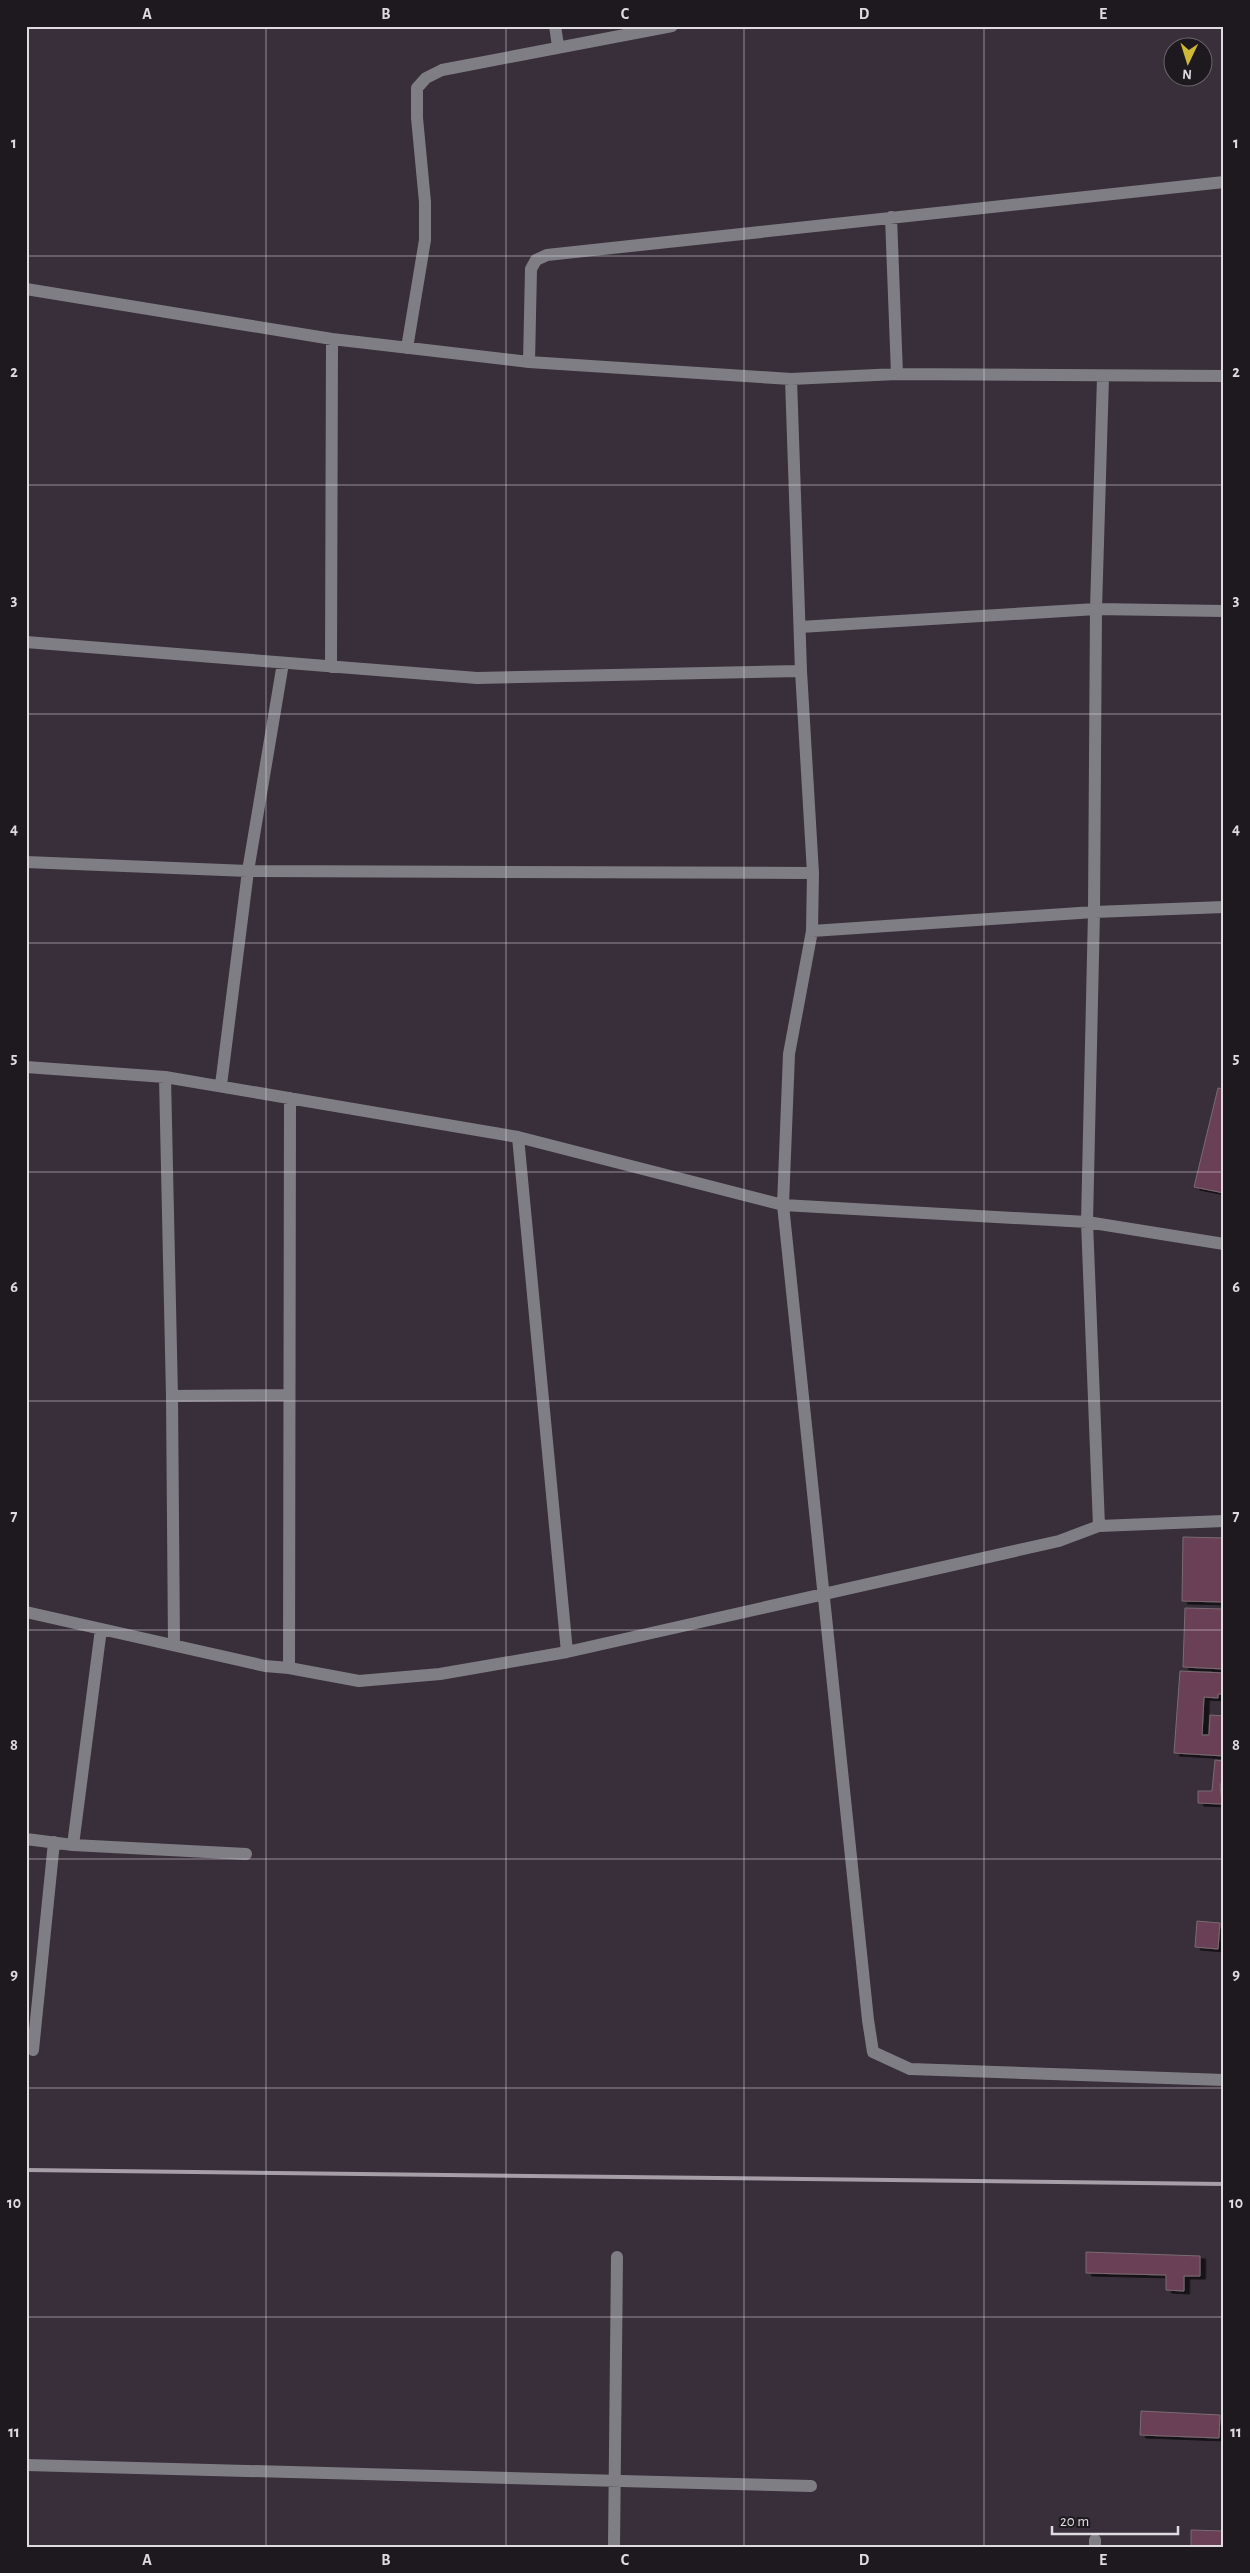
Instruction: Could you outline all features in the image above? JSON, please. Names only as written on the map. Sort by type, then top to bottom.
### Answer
[{"type":"street","points":[[555,26],[558,46]]},
{"type":"street","points":[[407,348],[426,240],[425,202],[417,118],[417,88],[426,78],[442,70],[558,46],[672,26]]},
{"type":"street","points":[[529,362],[531,269],[536,260],[547,255],[1224,182]]},
{"type":"street","points":[[890,217],[897,374]]},
{"type":"street","points":[[26,289],[332,339],[529,362],[791,379],[897,374],[1104,377],[1224,376]]},
{"type":"street","points":[[331,667],[332,339]]},
{"type":"street","points":[[1099,1526],[1086,1222],[1094,912],[1096,609],[1104,377]]},
{"type":"street","points":[[791,379],[801,671],[814,874],[812,931],[789,1054],[783,1205],[823,1596],[873,2052],[910,2069],[1224,2080]]},
{"type":"street","points":[[800,626],[1096,609],[1224,612]]},
{"type":"street","points":[[26,642],[477,678],[801,671]]},
{"type":"street","points":[[221,1085],[248,871],[283,663]]},
{"type":"street","points":[[26,862],[248,871],[814,874]]},
{"type":"street","points":[[812,931],[1094,912],[1224,908]]},
{"type":"street","points":[[26,1067],[165,1077],[518,1137],[783,1205],[1086,1222],[1224,1244]]},
{"type":"street","points":[[165,1077],[172,1396],[174,1645]]},
{"type":"street","points":[[289,1668],[290,1098]]},
{"type":"street","points":[[518,1137],[567,1652]]},
{"type":"street","points":[[172,1396],[289,1395]]},
{"type":"street","points":[[26,1612],[265,1666],[289,1668],[359,1681],[440,1674],[567,1652],[823,1596],[1059,1541],[1099,1526],[1224,1521]]},
{"type":"street","points":[[73,1845],[101,1629]]},
{"type":"street","points":[[26,1838],[73,1845],[246,1854]]},
{"type":"street","points":[[33,2050],[54,1842]]},
{"type":"street","points":[[614,2547],[617,2257]]},
{"type":"street","points":[[26,2465],[811,2486]]},
{"type":"building","points":[[1218,1088],[1224,1089],[1224,1193],[1194,1187]]},
{"type":"building","points":[[1183,1537],[1224,1538],[1223,1602],[1182,1601]]},
{"type":"building","points":[[1185,1608],[1224,1609],[1224,1669],[1183,1667]]},
{"type":"building","points":[[1180,1671],[1224,1673],[1224,1694],[1218,1694],[1218,1698],[1204,1697],[1202,1735],[1209,1735],[1210,1715],[1224,1716],[1224,1756],[1174,1753]]},
{"type":"building","points":[[1215,1760],[1224,1761],[1224,1784],[1220,1784],[1222,1804],[1198,1803],[1198,1791],[1212,1791]]},
{"type":"building","points":[[1197,1921],[1220,1923],[1218,1949],[1195,1947]]},
{"type":"building","points":[[1086,2252],[1200,2256],[1200,2276],[1184,2276],[1184,2291],[1166,2290],[1166,2275],[1086,2273]]},
{"type":"building","points":[[1141,2411],[1220,2415],[1219,2438],[1140,2435]]},
{"type":"building","points":[[1191,2530],[1224,2531],[1224,2547],[1191,2547]]},
{"type":"railway","points":[[26,2170],[1224,2184]]}]
